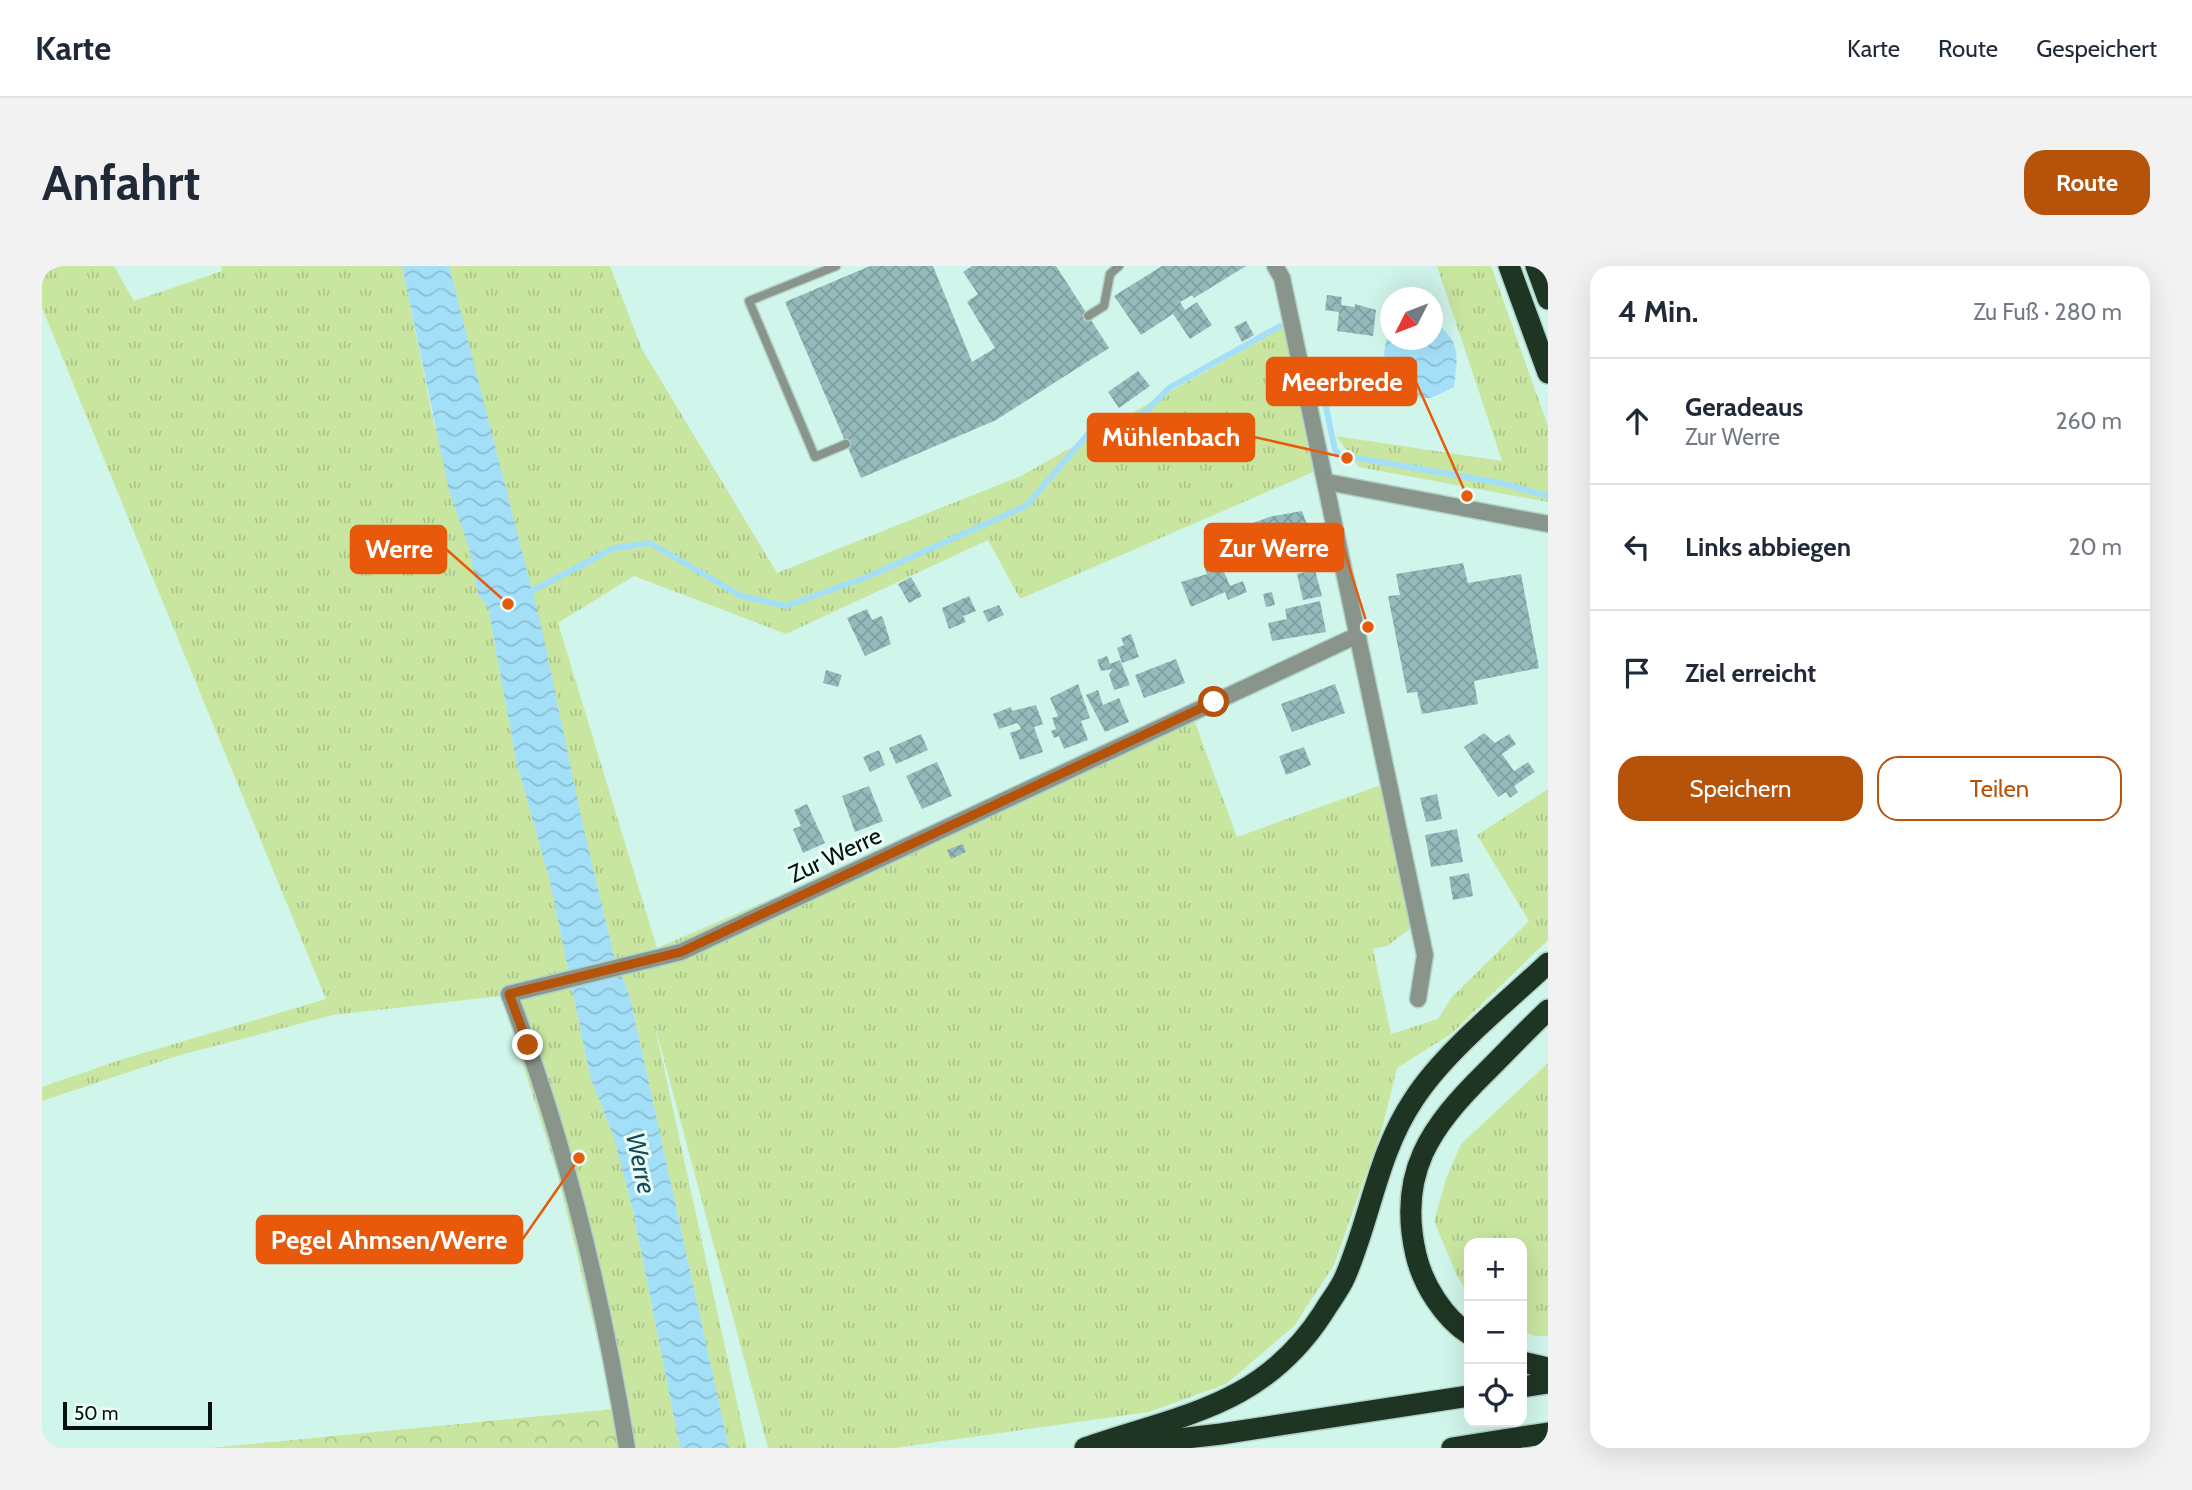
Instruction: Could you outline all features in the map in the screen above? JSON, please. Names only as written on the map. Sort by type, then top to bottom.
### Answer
[{"type":"highway","points":[[1508,266],[1548,373]]},
{"type":"highway","points":[[1536,266],[1548,299]]},
{"type":"highway","points":[[1085,1448],[1191,1416],[1239,1394],[1281,1365],[1310,1333],[1345,1278],[1386,1147],[1414,1097],[1452,1055],[1548,962]]},
{"type":"highway","points":[[1464,1329],[1438,1303],[1419,1266],[1409,1225],[1411,1189],[1421,1155],[1434,1129],[1459,1099],[1548,1010]]},
{"type":"highway","points":[[1527,1363],[1548,1368]]},
{"type":"highway","points":[[1527,1386],[1548,1383]]},
{"type":"highway","points":[[1097,1448],[1221,1434],[1464,1397]]},
{"type":"highway","points":[[1452,1448],[1548,1433]]},
{"type":"street","points":[[1275,266],[1282,278],[1327,482],[1425,955],[1418,999]]},
{"type":"street","points":[[1327,482],[1548,524]]},
{"type":"street","name":"Zur Werre","points":[[627,1448],[576,1201],[538,1070],[509,994],[681,952],[1358,635]]},
{"type":"lane","points":[[836,266],[749,301],[815,457],[846,444]]},
{"type":"lane","points":[[1088,316],[1104,306],[1110,274],[1119,266]]},
{"type":"green space","points":[[60,266],[114,266],[134,301],[222,271],[221,266],[402,266],[433,419],[469,548],[478,594],[488,607],[516,760],[550,882],[590,1076],[614,1138],[633,1211],[680,1448],[618,1448],[614,1409],[557,1172],[501,996],[333,1015],[180,1055],[42,1101],[42,1087],[120,1060],[326,999],[42,308],[42,274]]},
{"type":"green space","points":[[449,266],[610,266],[642,349],[777,573],[1021,476],[1284,327],[1313,472],[1020,599],[988,540],[786,634],[634,576],[558,623],[657,948],[799,887],[803,899],[1193,717],[1237,837],[1381,785],[1410,929],[1387,946],[1373,949],[1391,1034],[1438,1019],[1451,998],[1529,921],[1477,835],[1548,789],[1548,940],[1451,1034],[1397,1068],[1382,1129],[1334,1265],[1294,1326],[1226,1384],[1149,1412],[894,1448],[768,1448],[654,1022],[747,1448],[729,1448],[630,997],[614,956]]},
{"type":"green space","points":[[1437,266],[1491,266],[1548,426],[1548,502],[1359,467],[1336,436],[1502,461]]},
{"type":"green space","points":[[1548,1063],[1548,1336],[1527,1333],[1527,1238],[1464,1238],[1464,1287],[1458,1278],[1434,1221],[1446,1179],[1461,1144]]},
{"type":"green space","points":[[614,1409],[618,1448],[210,1448]]},
{"type":"water","points":[[402,266],[449,266],[542,629],[582,821],[614,956],[630,997],[729,1448],[680,1448],[633,1211],[614,1138],[590,1076],[550,882],[516,760],[488,607],[478,594],[469,548],[449,491]]},
{"type":"water","points":[[1443,329],[1456,349],[1454,387],[1431,398],[1399,397],[1386,372],[1385,350],[1443,350]]},
{"type":"building","points":[[870,266],[933,266],[972,362],[995,348],[967,302],[978,294],[963,272],[972,266],[1056,266],[1109,348],[996,420],[861,478],[785,302]]},
{"type":"building","points":[[1162,266],[1246,266],[1194,298],[1192,295],[1180,302],[1185,310],[1197,302],[1212,325],[1190,339],[1173,314],[1141,335],[1114,296]]},
{"type":"building","points":[[1327,295],[1342,297],[1341,305],[1355,307],[1355,304],[1376,310],[1373,336],[1337,331],[1339,312],[1325,310]]},
{"type":"building","points":[[1246,321],[1254,335],[1242,342],[1234,327]]},
{"type":"building","points":[[1138,371],[1150,386],[1119,408],[1108,392]]},
{"type":"building","points":[[1302,511],[1309,530],[1309,545],[1276,551],[1273,535],[1241,545],[1235,530],[1269,517]]},
{"type":"building","points":[[1219,560],[1230,586],[1243,581],[1247,592],[1228,600],[1225,592],[1191,607],[1181,582],[1207,574],[1204,566]]},
{"type":"building","points":[[1463,563],[1468,583],[1521,574],[1539,668],[1474,681],[1478,704],[1422,714],[1417,692],[1407,693],[1388,596],[1400,595],[1396,574]]},
{"type":"building","points":[[1315,570],[1322,596],[1303,600],[1297,574]]},
{"type":"building","points":[[911,577],[922,596],[909,603],[898,584]]},
{"type":"building","points":[[1272,592],[1275,605],[1266,607],[1263,594]]},
{"type":"building","points":[[969,596],[976,611],[963,616],[966,622],[949,629],[942,608]]},
{"type":"building","points":[[1320,601],[1326,632],[1272,641],[1268,623],[1287,619],[1285,609]]},
{"type":"building","points":[[999,605],[1004,615],[988,622],[983,611]]},
{"type":"building","points":[[867,609],[872,620],[881,616],[883,618],[891,644],[865,656],[847,618]]},
{"type":"building","points":[[1131,634],[1139,657],[1122,663],[1117,648],[1124,645],[1121,638]]},
{"type":"building","points":[[1107,656],[1110,664],[1120,660],[1130,685],[1114,690],[1109,674],[1112,669],[1101,671],[1097,660]]},
{"type":"building","points":[[1176,659],[1185,683],[1144,698],[1135,675]]},
{"type":"building","points":[[826,670],[842,675],[838,687],[823,683]]},
{"type":"building","points":[[1078,684],[1090,718],[1081,721],[1088,740],[1064,749],[1059,736],[1054,738],[1051,731],[1056,729],[1052,718],[1058,716],[1050,698]]},
{"type":"building","points":[[1335,684],[1345,713],[1292,732],[1281,704]]},
{"type":"building","points":[[1098,690],[1103,705],[1119,698],[1129,722],[1105,732],[1086,695]]},
{"type":"building","points":[[1036,705],[1043,724],[1034,727],[1043,752],[1020,760],[1010,733],[1021,729],[1020,726],[1017,723],[999,729],[993,714],[1011,707],[1012,711]]},
{"type":"building","points":[[1484,733],[1495,743],[1509,734],[1516,744],[1502,754],[1514,771],[1528,762],[1535,772],[1514,786],[1518,792],[1510,798],[1506,792],[1498,797],[1464,747]]},
{"type":"building","points":[[921,734],[928,750],[896,764],[889,748]]},
{"type":"building","points":[[1304,747],[1311,765],[1286,775],[1279,756]]},
{"type":"building","points":[[879,750],[885,765],[870,772],[863,757]]},
{"type":"building","points":[[937,762],[952,796],[922,809],[906,776]]},
{"type":"building","points":[[869,786],[883,821],[855,832],[842,796]]},
{"type":"building","points":[[1437,794],[1442,819],[1426,822],[1420,798]]},
{"type":"building","points":[[807,804],[825,843],[803,853],[793,829],[801,826],[794,810]]},
{"type":"building","points":[[1457,829],[1463,862],[1431,867],[1425,835]]},
{"type":"building","points":[[963,844],[966,852],[951,859],[947,850]]},
{"type":"building","points":[[1469,873],[1473,896],[1453,900],[1449,877]]},
{"type":"building","points":[[583,1151],[585,1162],[576,1164],[573,1154]]},
{"type":"waterway","points":[[526,594],[614,548],[650,543],[741,596],[786,606],[867,577],[1026,506],[1088,434],[1127,425],[1145,412],[1169,388],[1280,326]]},
{"type":"waterway","points":[[1322,388],[1335,450],[1340,455],[1500,483],[1548,496]]},
{"type":"place","name":"Mühlenbach","points":[[1347,458]]},
{"type":"place","name":"Meerbrede","points":[[1467,496]]},
{"type":"place","name":"Werre","points":[[508,604]]},
{"type":"place","name":"Zur Werre","points":[[1368,627]]},
{"type":"place","name":"Pegel Ahmsen/Werre","points":[[579,1158]]},
{"type":"route","points":[[528,1045],[509,994],[681,952],[1214,702]]}]
